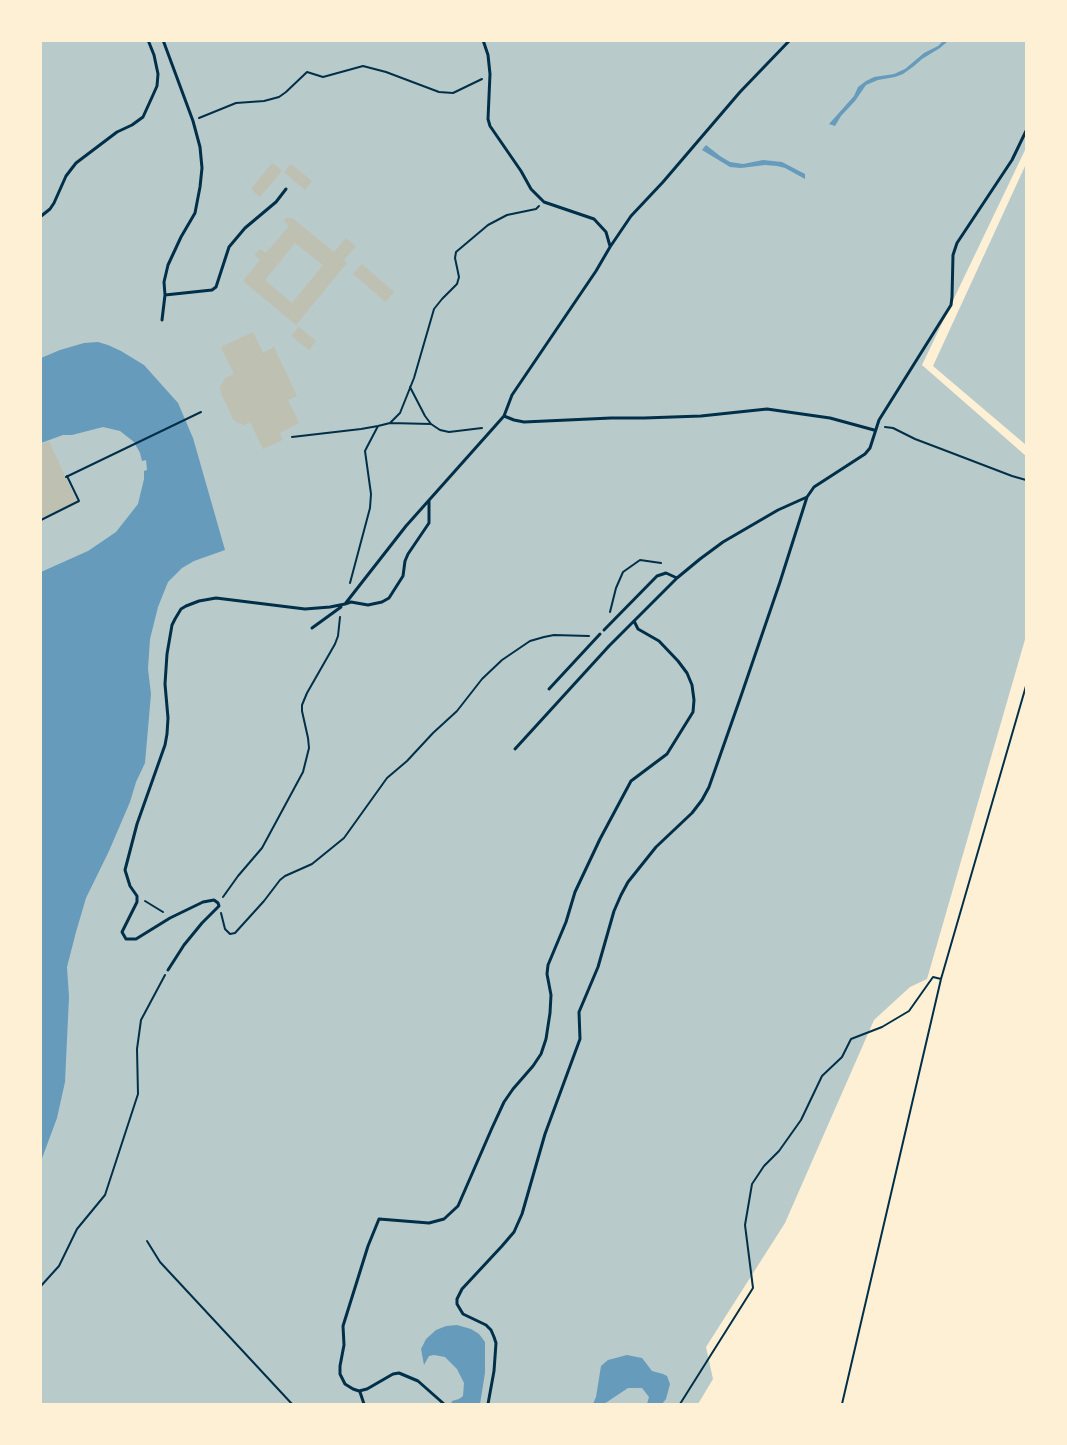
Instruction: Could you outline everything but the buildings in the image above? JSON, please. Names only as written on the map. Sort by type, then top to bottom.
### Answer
[{"type":"lane","points":[[40,217],[54,203],[66,176],[76,163],[117,132],[143,117],[157,86],[158,74],[148,40]]},
{"type":"lane","points":[[162,320],[164,282],[168,266],[195,213],[202,168],[200,147],[193,121],[163,40]]},
{"type":"lane","points":[[483,40],[488,55],[490,74],[488,113],[490,126],[531,189],[544,202],[594,219],[606,232],[610,247]]},
{"type":"lane","points":[[312,628],[345,604],[406,526],[504,416],[512,395],[631,216],[663,182],[718,116],[790,40]]},
{"type":"lane","points":[[488,1404],[494,1371],[496,1343],[494,1336],[486,1325],[464,1314],[457,1304],[457,1299],[462,1289],[514,1232],[522,1214],[545,1134],[580,1039],[579,1012],[598,967],[621,894],[656,847],[692,813],[709,787],[752,665],[807,496],[814,487],[865,454],[873,442],[875,429],[951,304],[953,255],[957,243],[1012,160],[1026,132]]},
{"type":"lane","points":[[165,295],[212,290],[216,287],[233,242],[276,202],[286,189]]},
{"type":"lane","points":[[504,416],[524,422],[701,416],[767,409],[830,418],[875,429]]},
{"type":"lane","points":[[515,749],[609,646],[677,578],[732,536],[807,496]]},
{"type":"lane","points":[[168,970],[184,945],[219,906],[216,901],[210,901],[193,907],[136,939],[126,939],[122,932],[137,896],[130,886],[125,870],[137,824],[165,745],[168,718],[165,684],[172,625],[181,609],[191,603],[216,598],[305,609],[330,608],[351,602],[368,605],[382,602],[389,598],[403,576],[408,554],[426,530],[429,523],[429,500]]},
{"type":"lane","points":[[604,630],[657,576],[666,573],[677,578]]},
{"type":"lane","points":[[444,1404],[418,1381],[399,1374],[393,1374],[368,1389],[360,1391],[345,1384],[340,1374],[344,1345],[343,1326],[368,1246],[379,1219],[429,1223],[444,1220],[458,1206],[504,1102],[541,1054],[546,1040],[550,1013],[548,965],[566,922],[575,892],[600,839],[632,781],[667,754],[693,712],[692,685],[687,673],[659,641],[638,629],[634,621]]},
{"type":"lane","points":[[549,689],[600,634]]},
{"type":"lane","points":[[360,1391],[364,1404]]},
{"type":"path","points":[[193,121],[236,103],[264,101],[279,97],[307,72],[323,77],[363,66],[439,92],[453,93],[490,74]]},
{"type":"path","points":[[390,423],[400,413],[435,309],[442,298],[457,284],[459,277],[456,252],[488,225],[507,215],[536,208],[544,202]]},
{"type":"path","points":[[410,387],[425,416],[440,430],[449,432],[495,426]]},
{"type":"path","points":[[40,518],[41,520],[79,501],[67,476],[201,412]]},
{"type":"path","points":[[292,437],[361,429],[390,423],[431,424]]},
{"type":"path","points":[[349,587],[372,494],[365,452],[378,426]]},
{"type":"path","points":[[875,429],[893,428],[915,439],[1026,480]]},
{"type":"path","points":[[604,630],[623,572],[640,560],[661,563]]},
{"type":"path","points":[[345,604],[340,614],[336,644],[302,705],[309,748],[303,772],[271,835],[227,891],[219,906],[225,929],[230,934],[235,933],[285,876],[312,864],[344,838],[387,778],[457,711],[482,679],[502,660],[531,641],[554,635],[600,634]]},
{"type":"path","points":[[842,1404],[941,979],[1026,686]]},
{"type":"path","points":[[137,896],[171,918]]},
{"type":"path","points":[[40,1287],[59,1266],[77,1229],[105,1195],[138,1094],[136,1049],[141,1020],[168,970]]},
{"type":"path","points":[[680,1404],[753,1288],[745,1225],[752,1184],[801,1120],[822,1076],[842,1057],[851,1039],[882,1027],[909,1011],[933,977],[941,979]]},
{"type":"path","points":[[147,1241],[160,1262],[292,1404]]},
{"type":"shaded area","points":[[41,41],[1026,41],[1026,148],[922,365],[1026,456],[1026,636],[927,979],[910,987],[874,1020],[785,1223],[706,1347],[713,1379],[698,1404],[41,1404]]},
{"type":"shaded area","points":[[1026,164],[1026,445],[933,366]]},
{"type":"water","points":[[943,41],[948,41],[903,74],[866,85],[835,126],[829,124],[854,96],[858,87],[866,81],[905,69]]},
{"type":"water","points":[[706,145],[730,162],[743,164],[763,160],[782,162],[805,174],[805,179],[777,166],[730,167],[702,150]]},
{"type":"water","points":[[98,342],[121,351],[144,365],[178,403],[193,438],[225,550],[194,561],[182,568],[168,582],[158,607],[150,639],[148,669],[151,694],[145,763],[109,851],[86,898],[76,932],[67,967],[69,997],[65,1082],[57,1118],[41,1161],[41,572],[88,551],[116,532],[138,504],[144,471],[147,470],[146,460],[142,461],[134,442],[120,431],[103,427],[63,435],[41,443],[41,358],[84,343]]},
{"type":"water","points":[[457,1325],[471,1329],[485,1342],[485,1373],[480,1404],[451,1404],[452,1401],[463,1396],[464,1383],[457,1369],[445,1357],[429,1356],[424,1365],[421,1349],[426,1339],[436,1330]]},
{"type":"water","points":[[627,1355],[642,1358],[652,1371],[667,1376],[670,1384],[666,1399],[662,1404],[647,1404],[649,1397],[642,1388],[628,1388],[604,1404],[593,1404],[601,1366],[608,1360]]}]
